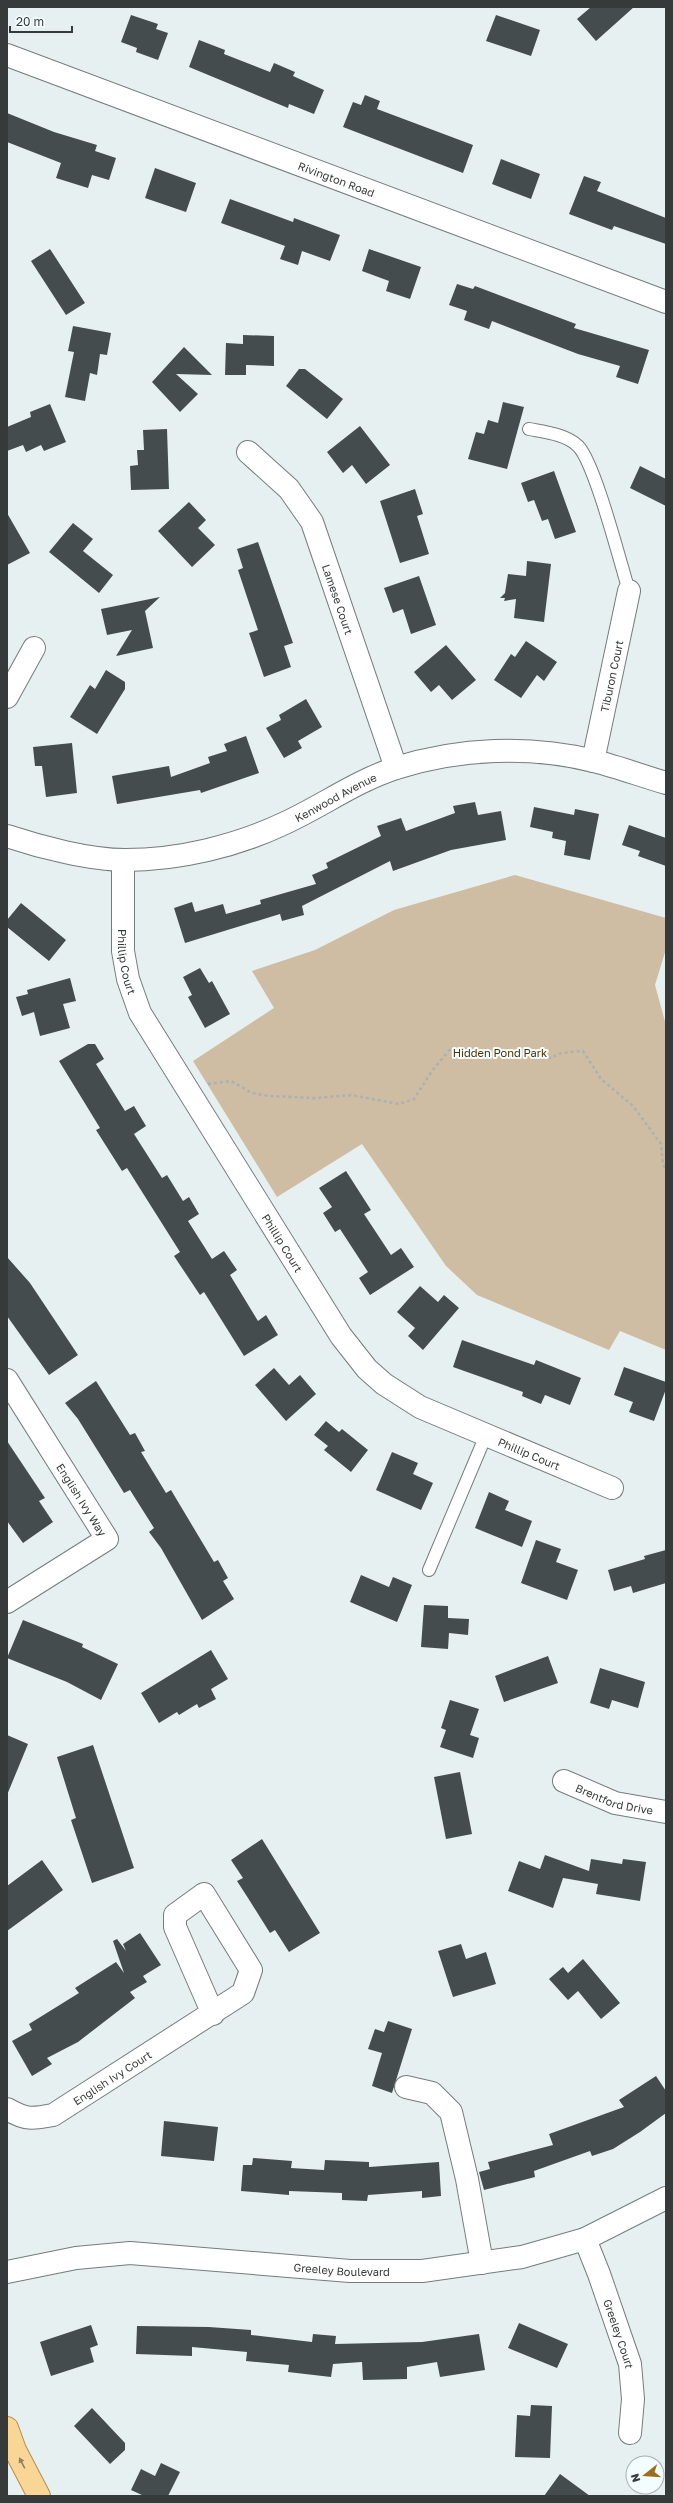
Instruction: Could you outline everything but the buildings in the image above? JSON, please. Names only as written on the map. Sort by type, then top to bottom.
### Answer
[{"type":"main road","points":[[7,2428],[15,2450],[39,2496]]},
{"type":"street","name":"Rivington Road","points":[[7,55],[666,302]]},
{"type":"street","name":"Lamese Court","points":[[248,452],[289,489],[312,522],[396,768]]},
{"type":"street","name":"Tiburon Court","points":[[593,761],[629,591]]},
{"type":"street","points":[[7,697],[34,648]]},
{"type":"street","name":"Kenwood Avenue","points":[[7,836],[58,851],[123,860],[204,850],[246,839],[285,823],[353,787],[396,768],[449,756],[500,751],[551,754],[593,761],[666,783]]},
{"type":"street","name":"Phillip Court","points":[[123,860],[121,924],[128,979],[140,1013],[341,1336],[367,1369],[384,1384],[420,1407],[612,1488]]},
{"type":"street","name":"English Ivy Way","points":[[7,1380],[106,1539],[7,1602]]},
{"type":"street","name":"Brentford Drive","points":[[564,1781],[615,1803],[666,1812]]},
{"type":"street","name":"English Ivy Court","points":[[7,2109],[23,2118],[33,2119],[53,2115],[213,2014],[243,1993],[251,1970],[204,1894],[175,1915],[175,1927],[213,2014]]},
{"type":"street","points":[[406,2086],[432,2093],[451,2112],[467,2179],[482,2263]]},
{"type":"street","name":"Greeley Boulevard","points":[[7,2272],[76,2258],[130,2254],[382,2272],[422,2271],[522,2257],[585,2239],[666,2198]]},
{"type":"street","name":"Greeley Court","points":[[585,2239],[599,2274],[630,2364],[633,2399],[630,2433]]},
{"type":"lane","points":[[529,428],[554,434],[578,446],[589,465],[629,591]]},
{"type":"lane","points":[[429,1570],[486,1435]]},
{"type":"path","points":[[186,1087],[231,1081],[252,1093],[269,1096],[314,1098],[352,1095],[399,1104],[414,1099],[432,1071],[451,1048],[551,1058],[561,1053],[583,1051],[601,1079],[633,1106],[661,1144],[663,1165],[666,1169]]},
{"type":"green space","name":"Hidden Pond Park","points":[[515,875],[666,918],[666,949],[655,985],[666,1025],[666,1350],[620,1331],[609,1350],[477,1295],[446,1266],[362,1144],[277,1197],[193,1061],[274,1008],[252,971],[315,950],[394,910]]}]
